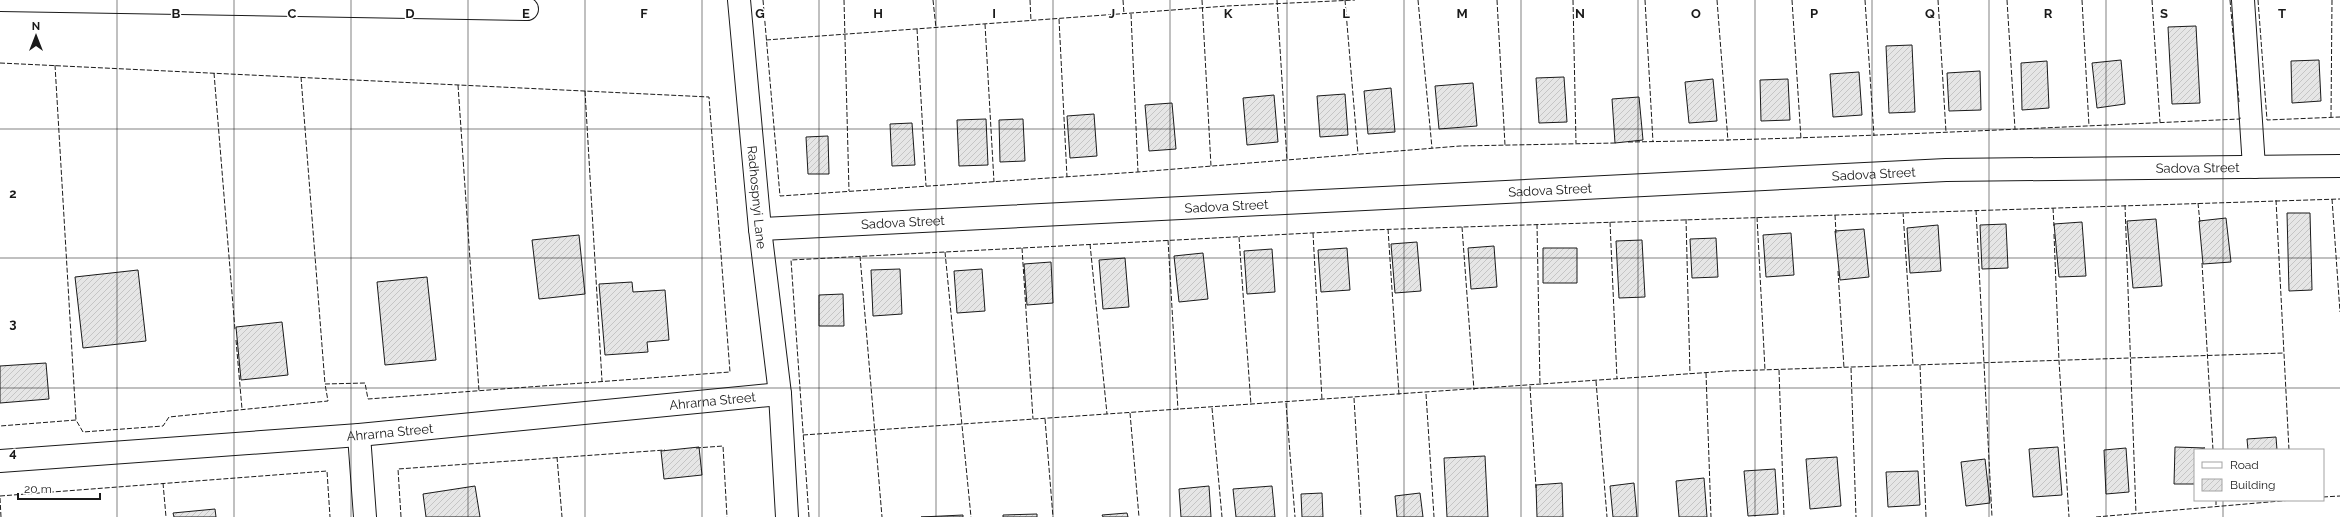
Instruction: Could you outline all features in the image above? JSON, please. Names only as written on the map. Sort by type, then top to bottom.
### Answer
[{"type":"street","points":[[0,0],[527,9]]},
{"type":"street","name":"Radhospnyi Lane","points":[[739,0],[760,229],[780,394],[787,517]]},
{"type":"street","points":[[2243,0],[2254,167]]},
{"type":"street","name":"Sadova Street","points":[[760,229],[1946,170],[2340,166]]},
{"type":"street","name":"Ahrarna Street","points":[[0,461],[359,435],[780,394]]},
{"type":"street","points":[[359,435],[365,517]]},
{"type":"building","points":[[2196,26],[2200,103],[2172,104],[2168,27]]},
{"type":"building","points":[[1912,45],[1915,112],[1889,113],[1886,46]]},
{"type":"building","points":[[2121,60],[2125,104],[2097,108],[2092,63]]},
{"type":"building","points":[[2319,60],[2321,101],[2292,103],[2291,61]]},
{"type":"building","points":[[2047,61],[2049,108],[2022,110],[2021,63]]},
{"type":"building","points":[[1980,71],[1981,110],[1949,111],[1947,73]]},
{"type":"building","points":[[1859,72],[1862,115],[1833,117],[1830,74]]},
{"type":"building","points":[[1564,77],[1567,122],[1539,123],[1536,78]]},
{"type":"building","points":[[1713,79],[1717,121],[1689,123],[1685,82]]},
{"type":"building","points":[[1788,79],[1790,120],[1761,121],[1760,80]]},
{"type":"building","points":[[1473,83],[1477,126],[1439,129],[1435,86]]},
{"type":"building","points":[[1391,88],[1395,132],[1368,134],[1364,91]]},
{"type":"building","points":[[1345,94],[1348,135],[1320,137],[1317,96]]},
{"type":"building","points":[[1274,95],[1278,142],[1247,145],[1243,98]]},
{"type":"building","points":[[1639,97],[1643,140],[1615,143],[1612,99]]},
{"type":"building","points":[[1172,103],[1176,149],[1149,151],[1145,105]]},
{"type":"building","points":[[1094,114],[1097,156],[1070,158],[1067,116]]},
{"type":"building","points":[[986,119],[988,165],[959,166],[957,120]]},
{"type":"building","points":[[1023,119],[1025,161],[1000,162],[999,120]]},
{"type":"building","points":[[912,123],[915,165],[892,166],[890,124]]},
{"type":"building","points":[[828,136],[829,174],[808,174],[806,137]]},
{"type":"building","points":[[2287,213],[2310,213],[2312,290],[2289,291]]},
{"type":"building","points":[[2226,218],[2231,262],[2203,264],[2199,221]]},
{"type":"building","points":[[2156,219],[2162,286],[2133,288],[2127,221]]},
{"type":"building","points":[[2082,222],[2086,276],[2059,277],[2054,224]]},
{"type":"building","points":[[2006,224],[2008,268],[1982,269],[1980,225]]},
{"type":"building","points":[[1938,225],[1941,271],[1910,273],[1907,228]]},
{"type":"building","points":[[1864,229],[1869,277],[1840,280],[1835,231]]},
{"type":"building","points":[[1791,233],[1794,275],[1766,277],[1763,235]]},
{"type":"building","points":[[579,235],[585,294],[539,299],[532,240]]},
{"type":"building","points":[[1716,238],[1718,277],[1692,278],[1690,239]]},
{"type":"building","points":[[1642,240],[1645,297],[1619,298],[1616,241]]},
{"type":"building","points":[[1417,242],[1421,291],[1395,293],[1391,244]]},
{"type":"building","points":[[1494,246],[1497,287],[1471,289],[1468,248]]},
{"type":"building","points":[[1347,248],[1350,290],[1321,292],[1318,250]]},
{"type":"building","points":[[1543,248],[1577,248],[1577,283],[1543,283]]},
{"type":"building","points":[[1272,249],[1275,292],[1247,294],[1244,251]]},
{"type":"building","points":[[1203,253],[1208,299],[1179,302],[1174,256]]},
{"type":"building","points":[[1125,258],[1129,307],[1103,309],[1099,260]]},
{"type":"building","points":[[1051,262],[1053,303],[1027,305],[1024,264]]},
{"type":"building","points":[[900,269],[902,314],[873,316],[871,270]]},
{"type":"building","points":[[982,269],[985,311],[957,313],[954,271]]},
{"type":"building","points":[[138,270],[146,341],[83,348],[75,277]]},
{"type":"building","points":[[427,277],[436,360],[385,365],[377,282]]},
{"type":"building","points":[[632,282],[633,292],[665,290],[669,340],[647,342],[648,352],[605,355],[599,284]]},
{"type":"building","points":[[843,294],[844,326],[819,326],[819,295]]},
{"type":"building","points":[[282,322],[288,375],[241,380],[236,327]]},
{"type":"building","points":[[46,363],[49,399],[0,403],[0,366]]},
{"type":"building","points":[[2276,437],[2277,449],[2248,449],[2247,439]]},
{"type":"building","points":[[699,447],[702,475],[664,479],[661,451]]},
{"type":"building","points":[[2058,447],[2062,495],[2033,497],[2029,449]]},
{"type":"building","points":[[2175,447],[2205,448],[2194,449],[2194,484],[2174,484]]},
{"type":"building","points":[[2126,448],[2129,492],[2106,494],[2104,450]]},
{"type":"building","points":[[1485,456],[1488,517],[1447,517],[1444,458]]},
{"type":"building","points":[[1837,457],[1841,506],[1810,509],[1806,459]]},
{"type":"building","points":[[1985,459],[1990,503],[1966,506],[1961,462]]},
{"type":"building","points":[[1775,469],[1778,514],[1748,516],[1744,471]]},
{"type":"building","points":[[1918,471],[1920,505],[1888,507],[1886,472]]},
{"type":"building","points":[[1704,478],[1707,517],[1679,517],[1676,481]]},
{"type":"building","points":[[1562,483],[1563,517],[1537,517],[1536,485]]},
{"type":"building","points":[[1634,483],[1637,517],[1613,517],[1610,486]]},
{"type":"building","points":[[475,486],[480,517],[426,517],[423,494]]},
{"type":"building","points":[[1209,486],[1211,517],[1181,517],[1179,489]]},
{"type":"building","points":[[1272,486],[1275,517],[1236,517],[1233,489]]},
{"type":"building","points":[[1322,493],[1323,517],[1302,517],[1301,494]]},
{"type":"building","points":[[1420,493],[1423,517],[1397,517],[1395,496]]},
{"type":"building","points":[[215,509],[216,517],[174,517],[173,513]]},
{"type":"building","points":[[1127,513],[1128,517],[1103,517],[1102,515]]},
{"type":"building","points":[[1037,514],[1037,517],[1003,517],[1003,515]]},
{"type":"building","points":[[963,515],[963,517],[921,517]]},
{"type":"fence","points":[[763,0],[780,196],[1138,172],[1460,146],[1616,143]]},
{"type":"fence","points":[[844,0],[849,191]]},
{"type":"fence","points":[[933,0],[936,28]]},
{"type":"fence","points":[[1030,0],[1031,21]]},
{"type":"fence","points":[[1123,0],[1124,14]]},
{"type":"fence","points":[[1202,0],[1211,166]]},
{"type":"fence","points":[[1277,0],[1287,160]]},
{"type":"fence","points":[[1345,0],[1358,154]]},
{"type":"fence","points":[[766,40],[1227,6],[1355,0]]},
{"type":"fence","points":[[1418,0],[1432,148]]},
{"type":"fence","points":[[1497,0],[1505,145]]},
{"type":"fence","points":[[1573,0],[1576,143]]},
{"type":"fence","points":[[1645,0],[1653,142]]},
{"type":"fence","points":[[1717,0],[1728,141]]},
{"type":"fence","points":[[1792,0],[1801,139]]},
{"type":"fence","points":[[1865,0],[1874,136]]},
{"type":"fence","points":[[1938,0],[1946,132]]},
{"type":"fence","points":[[2007,0],[2015,129]]},
{"type":"fence","points":[[2082,0],[2089,126]]},
{"type":"fence","points":[[2152,0],[2160,122]]},
{"type":"fence","points":[[2230,0],[2239,102]]},
{"type":"fence","points":[[2258,0],[2267,120],[2340,117]]},
{"type":"fence","points":[[2331,117],[2332,0]]},
{"type":"fence","points":[[1131,14],[1138,172]]},
{"type":"fence","points":[[1059,19],[1067,177]]},
{"type":"fence","points":[[985,24],[994,182]]},
{"type":"fence","points":[[917,29],[926,186]]},
{"type":"fence","points":[[0,63],[709,97],[730,372],[368,399],[365,383],[325,384],[328,401],[169,417],[163,426],[83,432],[76,420],[0,426]]},
{"type":"fence","points":[[55,65],[76,420]]},
{"type":"fence","points":[[214,73],[235,330]]},
{"type":"fence","points":[[301,77],[325,384]]},
{"type":"fence","points":[[458,85],[479,391]]},
{"type":"fence","points":[[585,91],[602,381]]},
{"type":"fence","points":[[1628,142],[1704,141],[1934,133],[2240,119],[2240,116]]},
{"type":"fence","points":[[2332,199],[2340,312]]},
{"type":"fence","points":[[809,517],[791,260],[1369,230],[2340,199]]},
{"type":"fence","points":[[2276,200],[2289,449]]},
{"type":"fence","points":[[2198,203],[2200,223]]},
{"type":"fence","points":[[2125,205],[2136,514]]},
{"type":"fence","points":[[2053,208],[2054,226]]},
{"type":"fence","points":[[1976,210],[1992,517]]},
{"type":"fence","points":[[1903,212],[1913,365]]},
{"type":"fence","points":[[1835,215],[1836,233]]},
{"type":"fence","points":[[1757,217],[1765,370]]},
{"type":"fence","points":[[1686,219],[1690,374]]},
{"type":"fence","points":[[1610,222],[1617,379]]},
{"type":"fence","points":[[1537,224],[1540,385]]},
{"type":"fence","points":[[1462,227],[1474,390]]},
{"type":"fence","points":[[1388,229],[1399,395]]},
{"type":"fence","points":[[1313,233],[1322,400]]},
{"type":"fence","points":[[2054,234],[2059,361],[2069,517]]},
{"type":"fence","points":[[1239,237],[1251,405]]},
{"type":"fence","points":[[1168,240],[1178,410]]},
{"type":"fence","points":[[1090,244],[1107,414]]},
{"type":"fence","points":[[1022,248],[1033,419]]},
{"type":"fence","points":[[945,252],[971,517]]},
{"type":"fence","points":[[860,256],[882,517]]},
{"type":"fence","points":[[2202,263],[2213,449]]},
{"type":"fence","points":[[1838,271],[1844,368]]},
{"type":"fence","points":[[236,340],[242,409]]},
{"type":"fence","points":[[803,435],[1729,371],[2284,353]]},
{"type":"fence","points":[[1920,365],[1926,517]]},
{"type":"fence","points":[[1851,368],[1856,517]]},
{"type":"fence","points":[[1779,370],[1784,517]]},
{"type":"fence","points":[[1706,373],[1711,517]]},
{"type":"fence","points":[[1596,381],[1607,517]]},
{"type":"fence","points":[[1530,386],[1536,488]]},
{"type":"fence","points":[[1426,394],[1434,517]]},
{"type":"fence","points":[[1354,398],[1361,517]]},
{"type":"fence","points":[[1286,403],[1295,517]]},
{"type":"fence","points":[[1212,408],[1222,517]]},
{"type":"fence","points":[[1130,413],[1139,517]]},
{"type":"fence","points":[[1045,419],[1053,517]]},
{"type":"fence","points":[[696,448],[723,446],[727,517]]},
{"type":"fence","points":[[401,517],[398,469],[665,450]]},
{"type":"fence","points":[[557,457],[562,517]]},
{"type":"fence","points":[[0,496],[327,471],[330,517]]},
{"type":"fence","points":[[163,483],[166,517]]},
{"type":"fence","points":[[2324,497],[2340,496]]},
{"type":"fence","points":[[0,498],[1,517]]},
{"type":"fence","points":[[2216,501],[2216,507]]},
{"type":"fence","points":[[2096,517],[2280,501]]}]
